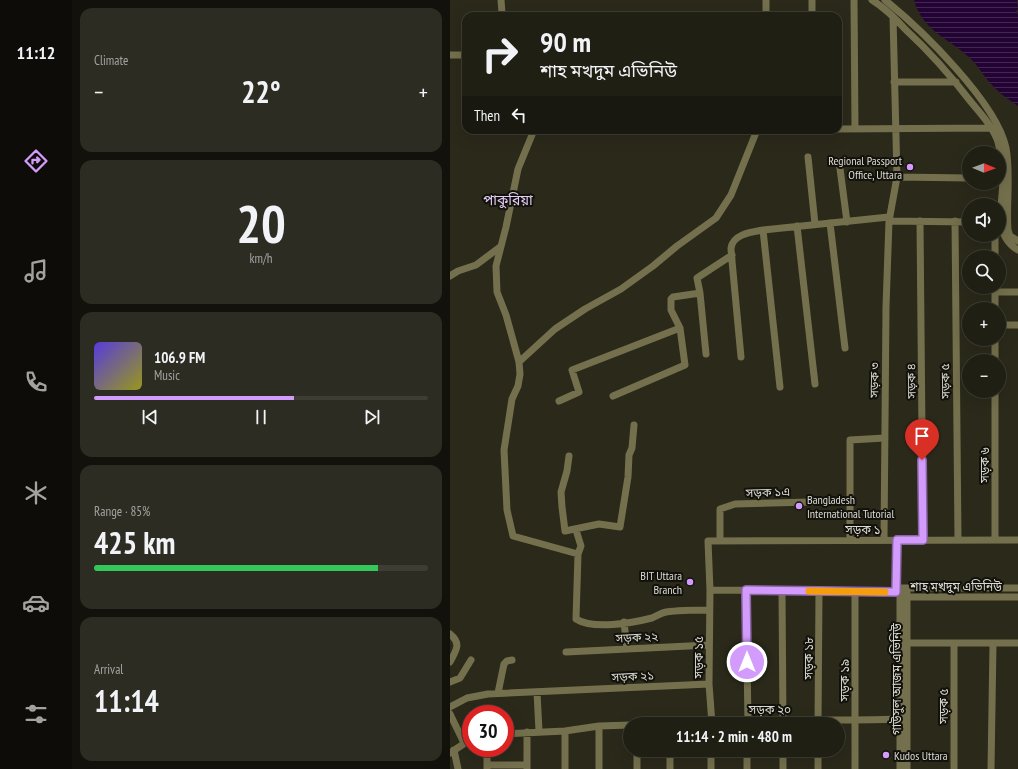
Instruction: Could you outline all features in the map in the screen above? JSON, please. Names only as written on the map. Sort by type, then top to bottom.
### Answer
[{"type":"street","points":[[501,0],[502,12]]},
{"type":"street","points":[[766,0],[766,12]]},
{"type":"street","points":[[812,0],[812,12]]},
{"type":"street","points":[[854,0],[855,129]]},
{"type":"street","points":[[872,0],[894,17],[930,52],[956,82],[991,128],[999,146]]},
{"type":"street","points":[[885,0],[925,36],[969,84],[999,129],[1006,146],[1008,164],[1008,221],[1012,241]]},
{"type":"street","name":"সড়ক ৩","points":[[884,540],[889,219],[897,177],[894,82],[894,17]]},
{"type":"street","points":[[450,54],[462,55]]},
{"type":"street","points":[[894,82],[956,82]]},
{"type":"street","points":[[842,129],[895,130],[991,128]]},
{"type":"street","points":[[532,134],[518,169],[496,266],[497,292],[506,315],[519,362],[520,374],[518,386],[512,399],[504,450],[507,510],[513,536],[578,554]]},
{"type":"street","points":[[519,362],[554,330],[585,309],[621,289],[716,218],[730,195],[755,134]]},
{"type":"street","points":[[808,157],[815,224]]},
{"type":"street","points":[[840,161],[846,222]]},
{"type":"street","points":[[897,177],[962,178]]},
{"type":"street","points":[[741,357],[731,247],[736,240],[747,233],[815,224],[889,219],[962,222]]},
{"type":"street","name":"সড়ক ৪","points":[[920,221],[923,540]]},
{"type":"street","name":"সড়ক ৫","points":[[955,222],[958,540]]},
{"type":"street","points":[[830,223],[845,348]]},
{"type":"street","points":[[797,226],[815,384]]},
{"type":"street","points":[[763,230],[780,387]]},
{"type":"street","points":[[1006,232],[1018,250]]},
{"type":"street","points":[[995,250],[995,244],[1012,241]]},
{"type":"street","points":[[450,276],[476,264],[500,247]]},
{"type":"street","points":[[706,354],[700,293],[697,278],[732,255]]},
{"type":"street","points":[[1006,291],[1018,292]]},
{"type":"street","points":[[613,396],[685,365],[680,328],[671,310],[671,299],[674,297],[700,293]]},
{"type":"street","points":[[1006,325],[1018,325]]},
{"type":"street","points":[[559,401],[579,392],[572,370],[680,328]]},
{"type":"street","name":"সড়ক ৬","points":[[995,398],[995,540]]},
{"type":"street","points":[[569,456],[568,470],[561,492],[565,531],[576,530],[599,524],[620,527],[634,425]]},
{"type":"street","points":[[850,540],[850,440],[885,438]]},
{"type":"street","name":"সড়ক ১এ","points":[[720,541],[720,509],[735,504],[850,501]]},
{"type":"street","points":[[576,530],[581,546],[578,554],[576,619],[582,623],[599,624],[644,620],[655,617],[664,612],[709,610]]},
{"type":"street","points":[[897,540],[902,592]]},
{"type":"street","name":"সড়ক ১","points":[[708,541],[1018,540]]},
{"type":"street","name":"সড়ক ১৫","points":[[708,541],[710,590],[709,684],[712,717]]},
{"type":"street","points":[[1006,588],[1006,597]]},
{"type":"street","name":"শাহ মখদুম এভিনিউ","points":[[902,592],[1018,588]]},
{"type":"street","name":"শাহ মখদুম এভিনিউ","points":[[710,590],[902,592],[1018,597]]},
{"type":"street","points":[[746,590],[748,717]]},
{"type":"street","points":[[782,591],[783,717]]},
{"type":"street","name":"সড়ক ১৯","points":[[855,591],[855,769]]},
{"type":"street","name":"সড়ক ১৮","points":[[818,717],[819,592]]},
{"type":"street","name":"গাউসুল আজম এভিনিউ","points":[[902,592],[907,643],[907,769]]},
{"type":"street","name":"গাউসুল আজম এভিনিউ","points":[[900,769],[902,592]]},
{"type":"street","points":[[624,622],[627,649]]},
{"type":"street","points":[[450,634],[456,639],[457,644],[450,662]]},
{"type":"street","points":[[907,643],[1018,643]]},
{"type":"street","name":"সড়ক ৫","points":[[954,644],[954,769]]},
{"type":"street","points":[[991,769],[992,644]]},
{"type":"street","name":"সড়ক ২২","points":[[566,652],[709,645]]},
{"type":"street","points":[[450,682],[460,678],[471,660]]},
{"type":"street","points":[[498,693],[504,664],[507,661],[512,660]]},
{"type":"street","name":"সড়ক ২১","points":[[450,707],[467,698],[498,693],[709,684]]},
{"type":"street","points":[[537,692],[539,731]]},
{"type":"street","points":[[450,714],[462,739]]},
{"type":"street","name":"সড়ক ২০","points":[[845,721],[900,719]]},
{"type":"street","points":[[514,733],[565,731],[600,726],[623,725]]},
{"type":"street","points":[[599,769],[600,726]]},
{"type":"street","points":[[565,731],[565,769]]},
{"type":"street","points":[[487,767],[527,767],[527,732]]},
{"type":"street","points":[[458,769],[452,752],[462,744]]},
{"type":"street","points":[[637,757],[637,769]]},
{"type":"street","points":[[670,757],[670,769]]},
{"type":"street","points":[[711,757],[711,769]]},
{"type":"street","points":[[747,769],[748,757]]},
{"type":"street","points":[[783,757],[783,769]]},
{"type":"street","points":[[818,757],[818,769]]},
{"type":"shaded area","points":[[914,0],[1017,0],[1018,106],[993,86],[965,53],[931,28],[918,11]]},
{"type":"slow traffic","points":[[809,591],[885,592]]},
{"type":"place","name":"Regional Passport Office, Uttara","points":[[910,167]]},
{"type":"place","name":"Bangladesh International Tutorial","points":[[799,506]]},
{"type":"place","name":"BIT Uttara Branch","points":[[690,582]]},
{"type":"place","name":"Kudos Uttara","points":[[886,755]]},
{"type":"district","name":"পাকুরিয়া","points":[[508,200]]},
{"type":"route","points":[[747,662],[746,590],[896,592],[897,540],[923,540],[922,460]]}]
